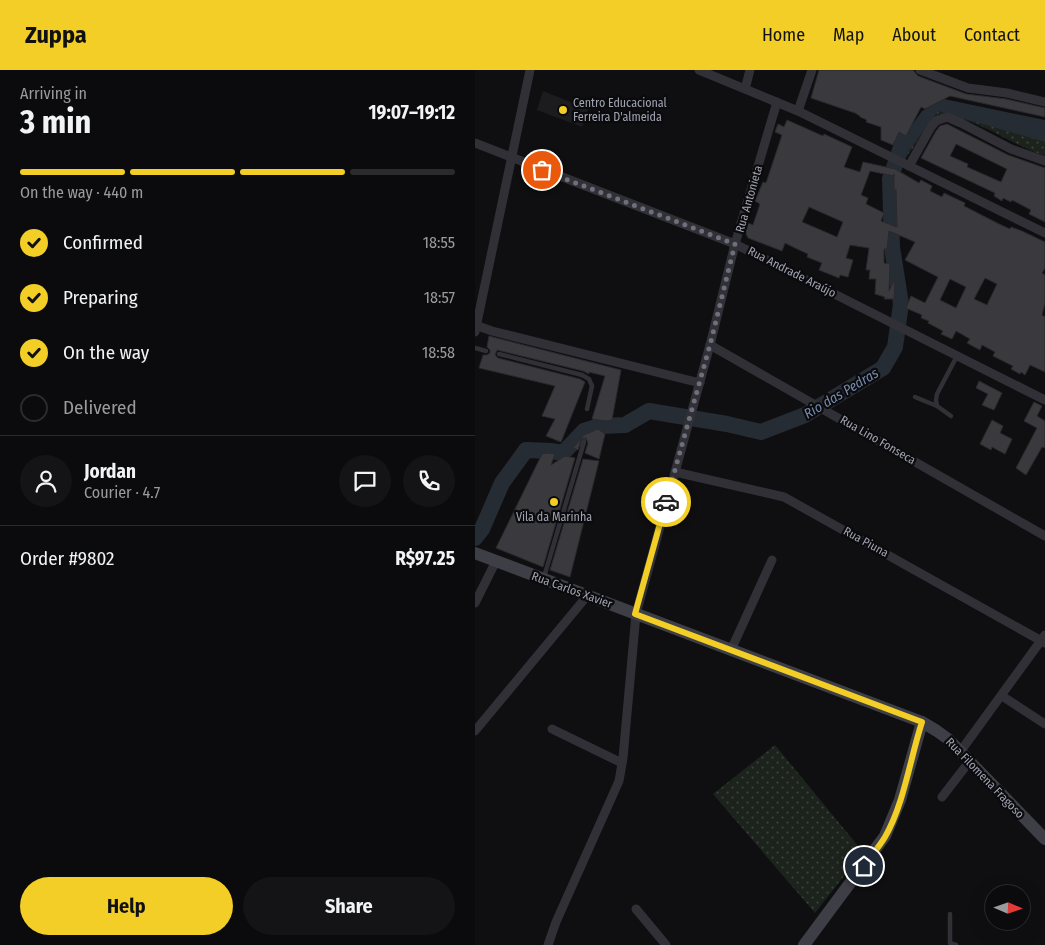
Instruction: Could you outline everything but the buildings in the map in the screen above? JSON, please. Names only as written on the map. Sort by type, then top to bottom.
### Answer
[{"type":"street","points":[[530,70],[478,302],[476,329],[492,331],[700,383]]},
{"type":"street","points":[[699,70],[798,111],[1045,233]]},
{"type":"street","points":[[745,89],[750,70]]},
{"type":"street","points":[[798,111],[812,70]]},
{"type":"street","points":[[920,70],[968,88],[1007,93],[1045,102]]},
{"type":"street","name":"Rua Antonieta","points":[[547,945],[619,781],[623,763],[635,614],[700,383],[735,244],[777,102]]},
{"type":"street","points":[[907,165],[931,127],[936,121],[947,117],[1011,149],[1045,161]]},
{"type":"street","name":"Rua Andrade Araújo","points":[[475,143],[735,244],[1045,400]]},
{"type":"street","name":"Rua Lino Fonseca","points":[[710,345],[1045,536]]},
{"type":"street","name":"Rua Piuna","points":[[675,472],[784,497],[1044,640]]},
{"type":"street","name":"Rua Carlos Xavier","points":[[475,553],[922,722]]},
{"type":"street","points":[[731,650],[772,560]]},
{"type":"street","points":[[475,603],[497,562]]},
{"type":"street","points":[[475,731],[587,596]]},
{"type":"street","points":[[960,752],[1044,640]]},
{"type":"street","points":[[1002,696],[1045,724]]},
{"type":"street","points":[[804,945],[885,836],[900,800],[922,722]]},
{"type":"street","name":"Rua Filomena Fragoso","points":[[922,722],[937,730],[1045,839]]},
{"type":"street","points":[[552,729],[623,763]]},
{"type":"street","points":[[942,797],[969,762]]},
{"type":"street","points":[[636,909],[666,945]]},
{"type":"lane","points":[[475,348],[486,351]]},
{"type":"lane","points":[[499,354],[582,375],[589,379],[593,386],[587,409]]},
{"type":"lane","points":[[937,406],[937,394],[957,355]]},
{"type":"lane","points":[[915,397],[937,406],[951,416]]},
{"type":"lane","points":[[543,580],[584,442]]},
{"type":"lane","points":[[950,914],[951,943],[956,945]]},
{"type":"shaded area","name":"Centro Educacional Ferreira D'almeida","points":[[543,91],[588,109],[582,127],[537,110]]},
{"type":"shaded area","points":[[944,99],[1045,120],[1045,142],[938,111],[905,156],[894,150],[922,111]]},
{"type":"shaded area","points":[[943,106],[1045,140],[1045,156],[977,124],[963,119],[948,117],[934,117],[907,157],[900,154],[908,136]]},
{"type":"shaded area","points":[[775,745],[863,852],[815,913],[713,794]]},
{"type":"waterway","name":"Rio das Pedras","points":[[475,538],[482,529],[502,483],[526,450],[563,453],[584,431],[600,426],[625,425],[649,411],[727,424],[761,432],[805,415],[883,368],[895,347],[901,304],[892,247],[890,179],[905,136],[908,133]]},
{"type":"way so far","points":[[542,170],[735,244],[710,345],[666,502]]},
{"type":"place","name":"Centro Educacional Ferreira D'almeida","points":[[563,110]]},
{"type":"place","name":"Vila da Marinha","points":[[554,502]]},
{"type":"route","points":[[666,502],[635,614],[922,722],[892,822],[875,852],[864,866]]}]
